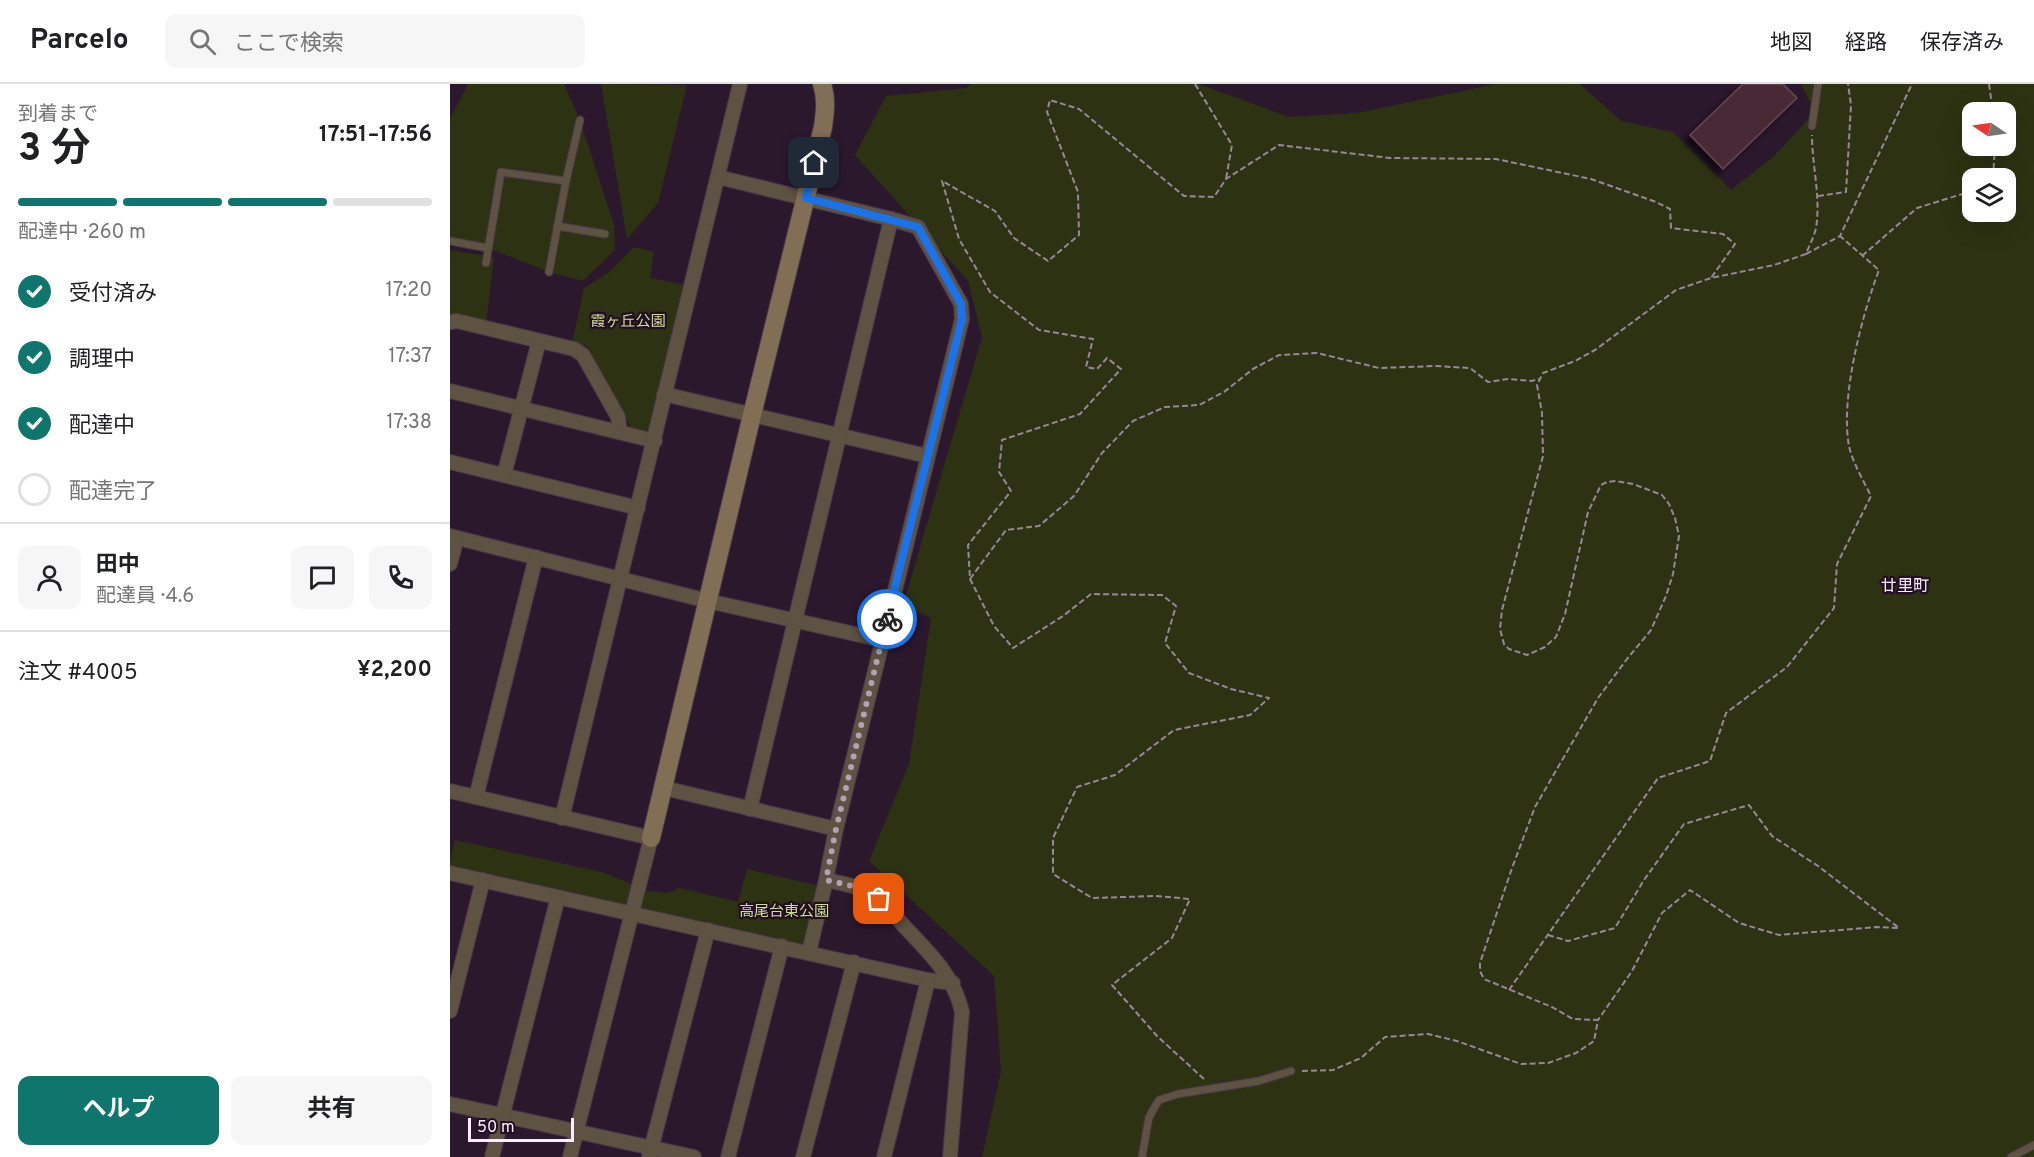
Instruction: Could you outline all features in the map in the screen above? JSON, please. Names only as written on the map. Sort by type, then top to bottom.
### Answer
[{"type":"street","points":[[562,818],[740,84]]},
{"type":"street","points":[[570,1157],[664,788],[806,198],[825,117],[825,94],[822,84]]},
{"type":"street","points":[[718,177],[918,227],[961,304],[962,319],[836,829],[809,952]]},
{"type":"street","points":[[750,809],[841,436],[891,219]]},
{"type":"street","points":[[450,322],[457,321],[574,349],[583,355],[618,417],[620,432]]},
{"type":"street","points":[[504,475],[538,341]]},
{"type":"street","points":[[450,391],[655,441]]},
{"type":"street","points":[[664,394],[927,456]]},
{"type":"street","points":[[450,462],[638,507]]},
{"type":"street","points":[[450,564],[453,537],[708,601],[882,640]]},
{"type":"street","points":[[476,797],[536,557]]},
{"type":"street","points":[[664,788],[836,829]]},
{"type":"street","points":[[450,791],[651,838]]},
{"type":"street","points":[[450,873],[928,980],[953,983]]},
{"type":"street","points":[[450,1011],[483,880]]},
{"type":"street","points":[[826,880],[861,888],[879,899],[938,963],[953,983],[962,1011],[950,1157]]},
{"type":"street","points":[[492,1157],[558,897]]},
{"type":"street","points":[[650,1152],[708,930]]},
{"type":"street","points":[[728,1157],[782,946]]},
{"type":"street","points":[[803,1157],[854,962]]},
{"type":"street","points":[[884,1157],[928,980]]},
{"type":"street","points":[[450,1104],[577,1131],[650,1152],[694,1157]]},
{"type":"lane","points":[[1812,126],[1818,84]]},
{"type":"lane","points":[[549,272],[580,120]]},
{"type":"lane","points":[[486,263],[501,172],[566,181]]},
{"type":"lane","points":[[557,226],[605,234]]},
{"type":"lane","points":[[450,241],[488,249]]},
{"type":"lane","points":[[1142,1157],[1149,1117],[1159,1100],[1178,1094],[1260,1082],[1292,1071]]},
{"type":"lane","points":[[2011,1157],[2034,1145]]},
{"type":"path","points":[[1195,84],[1232,146],[1226,179]]},
{"type":"path","points":[[1818,196],[1846,192],[1851,105],[1848,84]]},
{"type":"path","points":[[1598,1020],[1573,1018],[1509,990],[1485,978],[1480,971],[1480,963],[1535,807],[1598,698],[1651,630],[1671,581],[1678,550],[1678,536],[1675,518],[1662,495],[1634,484],[1607,482],[1601,485],[1588,512],[1565,614],[1556,637],[1538,651],[1527,655],[1517,653],[1504,644],[1500,629],[1502,610],[1544,456],[1542,413],[1537,385],[1539,379],[1544,373],[1575,361],[1595,350],[1676,290],[1711,278],[1774,266],[1806,254],[1840,236],[1912,84]]},
{"type":"path","points":[[1989,84],[1992,102]]},
{"type":"path","points":[[1222,1088],[1200,1078],[1112,985],[1172,938],[1190,899],[1156,896],[1092,898],[1053,874],[1053,838],[1077,787],[1115,775],[1174,730],[1250,715],[1269,698],[1231,689],[1189,673],[1165,643],[1176,606],[1162,595],[1091,594],[1063,616],[1013,648],[994,626],[970,579],[968,545],[1011,491],[999,472],[1002,440],[1080,414],[1121,369],[1107,357],[1097,369],[1086,366],[1093,339],[1039,330],[990,292],[959,239],[942,181],[995,211],[1014,238],[1048,261],[1079,235],[1078,192],[1047,112],[1050,100],[1079,109],[1184,196],[1214,196],[1226,179],[1279,146],[1390,158],[1496,159],[1591,179],[1656,202],[1670,210],[1671,228],[1723,234],[1735,244],[1711,278]]},
{"type":"path","points":[[1806,254],[1816,230],[1818,196],[1812,156],[1812,126]]},
{"type":"path","points":[[1862,256],[1917,208],[1962,194]]},
{"type":"path","points":[[1509,990],[1658,778],[1710,761],[1726,713],[1787,667],[1834,608],[1837,564],[1871,496],[1849,447],[1847,397],[1868,299],[1878,270],[1840,236]]},
{"type":"path","points":[[970,579],[1006,530],[1039,526],[1074,496],[1102,453],[1133,421],[1165,407],[1199,405],[1224,392],[1253,369],[1279,355],[1317,353],[1379,368],[1435,366],[1470,368],[1488,382],[1508,379],[1531,381],[1539,379]]},
{"type":"path","points":[[1292,1071],[1333,1070],[1361,1058],[1385,1037],[1428,1034],[1457,1041],[1521,1064],[1548,1063],[1576,1053],[1594,1041],[1598,1020],[1632,971],[1662,914],[1690,890],[1739,922],[1779,935],[1899,927],[1818,866],[1772,836],[1749,805],[1684,824],[1644,880],[1615,928],[1568,941],[1548,935]]},
{"type":"green space","points":[[468,84],[564,84],[580,120],[614,225],[615,250],[583,281],[549,272],[488,248],[450,241],[450,119]]},
{"type":"green space","points":[[601,84],[687,85],[658,203],[627,239]]},
{"type":"green space","points":[[970,84],[1199,84],[1289,117],[1357,113],[1496,84],[1580,84],[1621,121],[1673,132],[1731,190],[1773,157],[1815,112],[1801,84],[2034,84],[2034,1157],[982,1157],[1001,1071],[994,976],[869,861],[909,764],[931,618],[903,605],[982,337],[968,281],[855,155],[886,96],[967,88]]},
{"type":"green space","name":"霞ヶ丘公園","points":[[634,247],[654,252],[650,278],[686,285],[652,428],[643,432],[632,429],[587,346],[572,343],[584,288],[608,273]]},
{"type":"green space","points":[[450,250],[494,257],[486,323],[450,316]]},
{"type":"green space","name":"高尾台東公園","points":[[455,840],[602,872],[639,887],[638,890],[668,893],[680,888],[738,902],[747,869],[824,887],[809,952],[450,873],[450,860]]},
{"type":"building","points":[[1743,84],[1783,84],[1797,98],[1723,169],[1690,135]]},
{"type":"way so far","points":[[879,899],[861,888],[826,880],[836,829],[887,619]]},
{"type":"district","name":"廿里町","points":[[1905,587]]},
{"type":"route","points":[[814,163],[806,198],[918,227],[961,304],[962,319],[887,619]]}]
